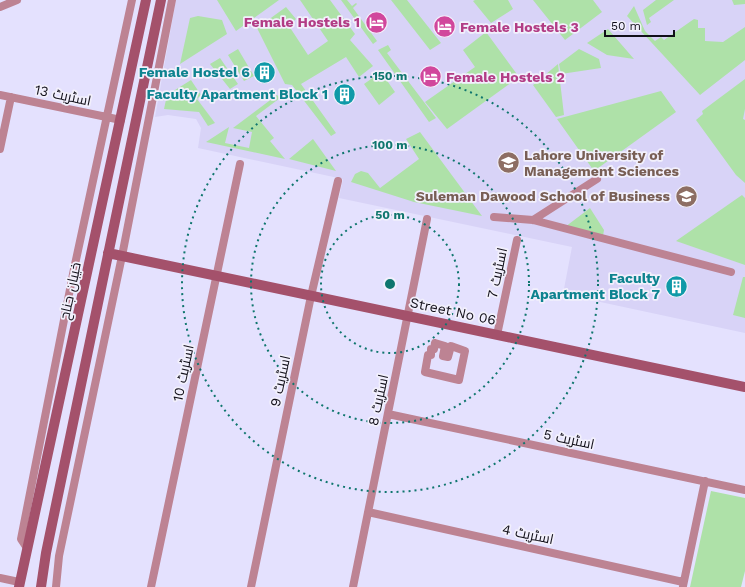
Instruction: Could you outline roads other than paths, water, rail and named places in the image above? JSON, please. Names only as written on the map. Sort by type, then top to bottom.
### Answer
[{"type":"main road","name":"خیبان جناح","points":[[19,584],[146,0]]},
{"type":"main road","name":"خیبان جناح","points":[[40,587],[161,0]]},
{"type":"main road","name":"Street No 06","points":[[108,253],[745,387]]},
{"type":"street","points":[[0,7],[17,0]]},
{"type":"street","points":[[27,548],[21,539],[74,269],[132,0]]},
{"type":"street","points":[[56,587],[59,556],[122,256],[172,0]]},
{"type":"street","name":"اسٹریٹ 13","points":[[0,95],[121,120]]},
{"type":"street","points":[[0,149],[11,98]]},
{"type":"street","name":"اسٹریٹ 10","points":[[151,587],[240,164]]},
{"type":"street","points":[[533,220],[597,179]]},
{"type":"street","name":"اسٹریٹ 9","points":[[251,587],[311,296],[338,181]]},
{"type":"street","points":[[494,217],[533,220],[731,272]]},
{"type":"street","name":"اسٹریٹ 8","points":[[353,587],[427,219]]},
{"type":"street","name":"اسٹریٹ 7","points":[[497,335],[517,240]]},
{"type":"street","points":[[74,269],[88,272]]},
{"type":"street","points":[[435,343],[446,346],[444,356],[448,357],[451,346],[465,351],[459,380],[425,372],[428,355],[431,355],[435,343]]},
{"type":"street","name":"اسٹریٹ 5","points":[[388,414],[745,490]]},
{"type":"street","points":[[683,584],[705,481]]},
{"type":"street","name":"اسٹریٹ 4","points":[[368,512],[683,584]]},
{"type":"street","points":[[46,553],[59,556]]},
{"type":"street","points":[[0,578],[19,584]]},
{"type":"place","name":"Female Hostels 1","points":[[376,22]]},
{"type":"place","name":"Female Hostels 3","points":[[444,27]]},
{"type":"place","name":"Female Hostel 6","points":[[265,72]]},
{"type":"place","name":"Female Hostels 2","points":[[430,77]]},
{"type":"place","name":"Faculty Apartment Block 1","points":[[344,94]]},
{"type":"place","name":"Lahore University of Management Sciences","points":[[508,163]]},
{"type":"place","name":"Suleman Dawood School of Business","points":[[686,196]]},
{"type":"place","name":"Faculty Apartment Block 7","points":[[676,286]]}]
